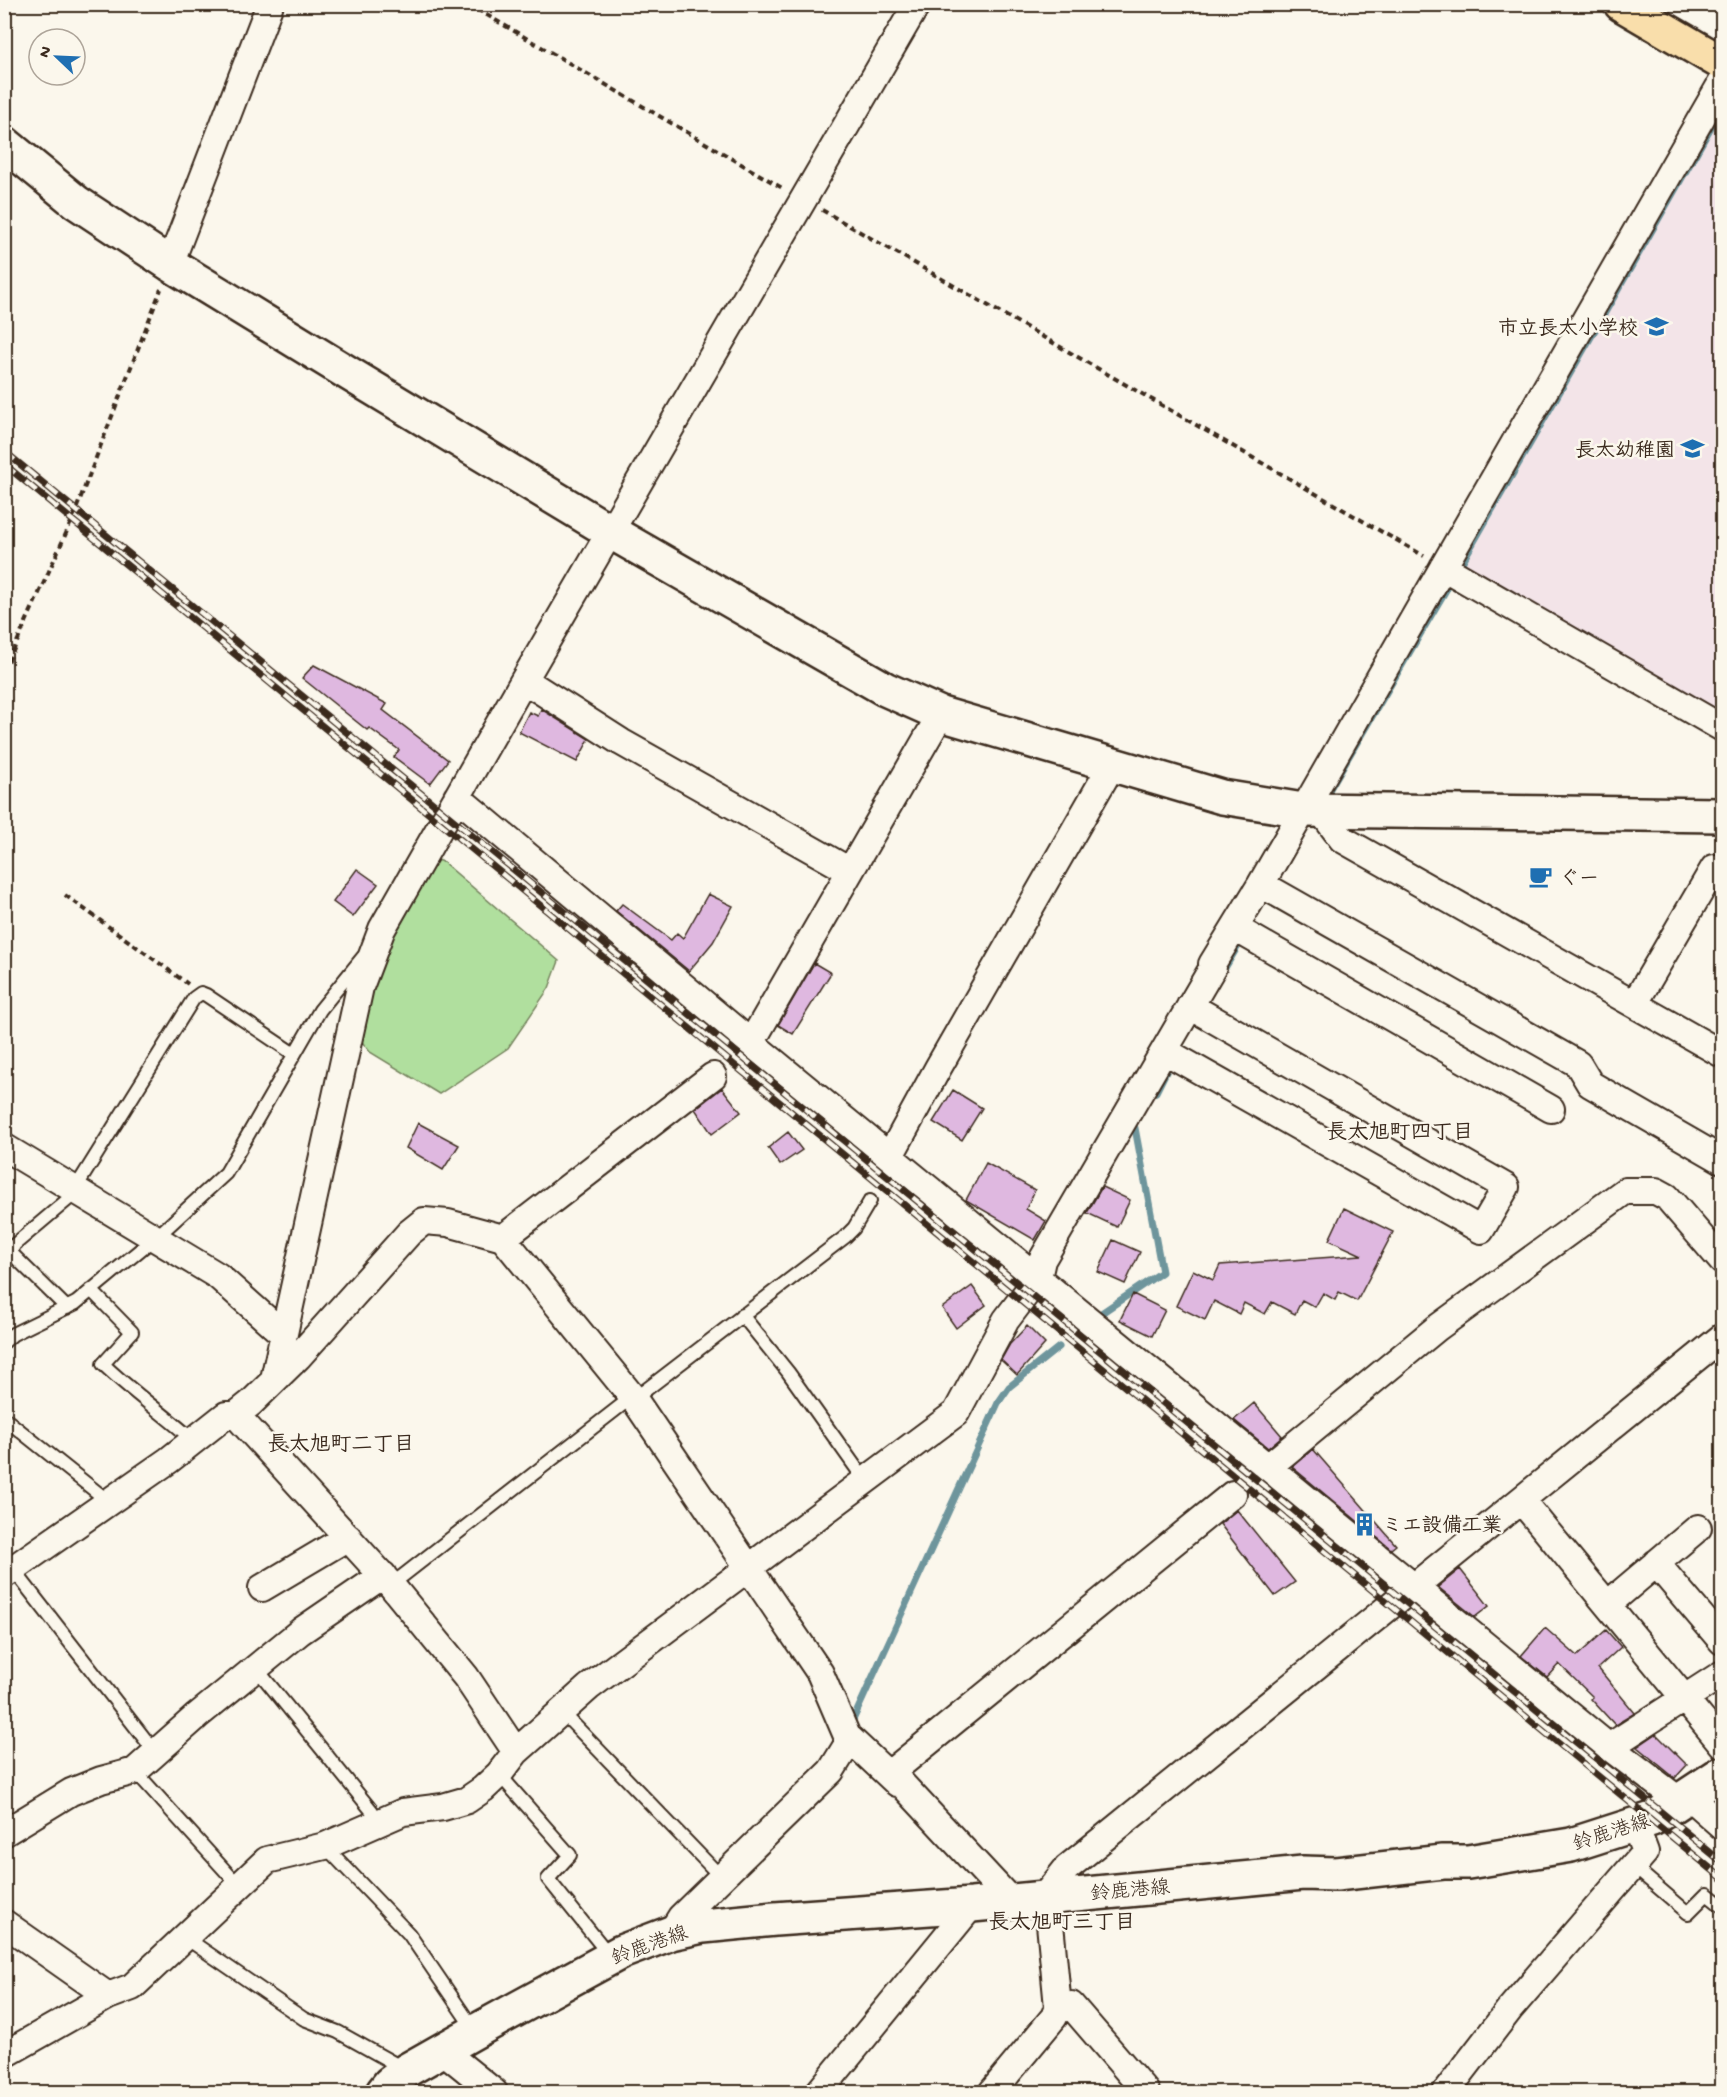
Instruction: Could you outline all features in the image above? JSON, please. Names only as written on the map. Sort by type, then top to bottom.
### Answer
[{"type":"main road","points":[[1621,4],[1722,63]]},
{"type":"street","points":[[170,264],[270,4]]},
{"type":"street","points":[[274,1379],[360,987],[377,939],[524,680],[805,201],[917,4]]},
{"type":"street","points":[[4,2055],[108,1996],[132,1987],[267,1860],[325,1846],[403,1812],[443,1807],[466,1800],[500,1774],[516,1752],[561,1711],[639,1647],[750,1568],[864,1479],[956,1413],[1006,1320],[1038,1278],[1042,1260],[1165,1051],[1213,967],[1212,964],[1261,884],[1312,811],[1443,567],[1722,82]]},
{"type":"street","points":[[4,143],[76,202],[170,264],[611,532],[885,689],[941,714],[1222,797],[1312,811],[1722,815]]},
{"type":"street","points":[[1443,567],[1722,728]]},
{"type":"street","points":[[524,680],[621,742],[850,871]]},
{"type":"street","points":[[751,1043],[941,714]]},
{"type":"street","points":[[890,1156],[1112,765]]},
{"type":"street","points":[[457,797],[751,1043],[1609,1747],[1722,1826]]},
{"type":"street","points":[[1312,811],[1342,839],[1722,1054]]},
{"type":"street","points":[[1635,1003],[1714,868]]},
{"type":"street","points":[[1261,884],[1578,1064],[1590,1083],[1722,1160]]},
{"type":"street","points":[[1234,928],[1551,1109]]},
{"type":"street","points":[[1165,1051],[1481,1230],[1506,1187],[1190,1006]]},
{"type":"street","points":[[503,1238],[713,1076]]},
{"type":"street","points":[[4,1147],[218,1276],[283,1334]]},
{"type":"street","points":[[1268,1467],[1437,1328],[1626,1191],[1656,1191],[1667,1197],[1722,1261]]},
{"type":"street","points":[[9,1572],[194,1441],[226,1415],[236,1415],[331,1323],[409,1233],[424,1221],[448,1223],[503,1238],[633,1398],[819,1673],[847,1736],[897,1783],[901,1783],[1011,1901]]},
{"type":"street","points":[[992,2092],[1054,2017],[1058,2007],[1050,1924],[1044,1897],[1067,1868],[1722,1337]]},
{"type":"street","points":[[236,1415],[387,1580],[466,1677],[516,1752]]},
{"type":"street","points":[[889,1774],[1233,1494]]},
{"type":"street","points":[[1521,1500],[1686,1697],[1722,1744]]},
{"type":"street","points":[[1608,1604],[1698,1528]]},
{"type":"street","points":[[262,1588],[348,1537]]},
{"type":"street","points":[[1656,1563],[1722,1641]]},
{"type":"street","points":[[4,1833],[71,1792],[135,1771],[301,1631],[387,1580]]},
{"type":"street","points":[[1609,1747],[1722,1674]]},
{"type":"street","points":[[671,1933],[681,1917],[831,1771],[847,1745],[847,1736]]},
{"type":"street","name":"鈴鹿港線","points":[[383,2092],[390,2083],[407,2070],[476,2031],[611,1957],[671,1933],[703,1926],[775,1918],[972,1905],[1303,1874],[1336,1874],[1443,1862],[1468,1862],[1571,1845],[1635,1825],[1652,1819],[1722,1773]]},
{"type":"street","points":[[1446,2092],[1509,2010],[1645,1852],[1635,1825]]},
{"type":"street","points":[[819,2092],[972,1905]]},
{"type":"street","points":[[4,1923],[108,1996]]},
{"type":"street","points":[[1058,2007],[1071,2005],[1146,2092]]},
{"type":"street","points":[[442,2050],[494,2092]]},
{"type":"lane","points":[[4,1342],[13,1334],[67,1308],[91,1290],[154,1236],[163,1231],[226,1173],[320,1011],[377,939]]},
{"type":"lane","points":[[67,1308],[11,1253],[14,1245],[77,1190],[188,1004],[201,993],[294,1054]]},
{"type":"lane","points":[[387,1580],[844,1238],[855,1228],[870,1201]]},
{"type":"lane","points":[[91,1290],[132,1332],[103,1364],[194,1441]]},
{"type":"lane","points":[[742,1315],[788,1372],[864,1479]]},
{"type":"lane","points":[[4,1418],[108,1502]]},
{"type":"lane","points":[[9,1572],[155,1752]]},
{"type":"lane","points":[[256,1668],[372,1811],[376,1823]]},
{"type":"lane","points":[[561,1711],[721,1877]]},
{"type":"lane","points":[[135,1771],[239,1886]]},
{"type":"lane","points":[[500,1774],[570,1855],[548,1879],[611,1957]]},
{"type":"lane","points":[[325,1846],[410,1934],[476,2031]]},
{"type":"lane","points":[[1633,1866],[1688,1913],[1707,1894],[1722,1906]]},
{"type":"lane","points":[[186,1938],[304,2019],[338,2032],[407,2070]]},
{"type":"path","points":[[468,4],[805,201],[1443,567]]},
{"type":"path","points":[[4,671],[72,520],[170,264]]},
{"type":"path","points":[[65,895],[201,993]]},
{"type":"shaded area","name":"市立長太小学校","points":[[1722,94],[1722,718],[1456,566]]},
{"type":"green space","points":[[431,857],[443,862],[559,961],[549,988],[508,1048],[439,1094],[370,1052],[355,1033],[361,995]]},
{"type":"building","points":[[314,665],[387,704],[383,710],[448,760],[430,784],[394,757],[399,750],[369,728],[367,730],[302,678]]},
{"type":"building","points":[[541,709],[589,739],[577,762],[519,732],[529,712],[538,716]]},
{"type":"building","points":[[357,869],[378,884],[353,917],[333,902]]},
{"type":"building","points":[[708,894],[733,906],[713,942],[689,971],[616,911],[622,904],[671,940],[677,933],[683,938]]},
{"type":"building","points":[[814,963],[831,973],[793,1034],[778,1025]]},
{"type":"building","points":[[722,1088],[741,1112],[712,1134],[695,1109]]},
{"type":"building","points":[[953,1090],[982,1108],[962,1140],[933,1122]]},
{"type":"building","points":[[418,1123],[459,1145],[443,1170],[406,1148]]},
{"type":"building","points":[[788,1132],[802,1150],[780,1165],[768,1148]]},
{"type":"building","points":[[986,1163],[1035,1190],[1026,1209],[1046,1221],[1035,1240],[966,1200]]},
{"type":"building","points":[[1102,1187],[1130,1200],[1117,1227],[1087,1213]]},
{"type":"building","points":[[1344,1208],[1393,1232],[1357,1301],[1339,1292],[1335,1300],[1323,1293],[1315,1307],[1302,1300],[1295,1314],[1272,1302],[1265,1314],[1244,1303],[1239,1314],[1214,1301],[1205,1320],[1176,1306],[1193,1270],[1213,1280],[1220,1265],[1362,1255],[1329,1240]]},
{"type":"building","points":[[1113,1240],[1140,1252],[1125,1284],[1098,1272]]},
{"type":"building","points":[[972,1286],[986,1305],[956,1328],[942,1308]]},
{"type":"building","points":[[1133,1294],[1165,1310],[1152,1336],[1120,1320]]},
{"type":"building","points":[[1027,1326],[1045,1344],[1017,1375],[1001,1360],[1010,1344]]},
{"type":"building","points":[[1254,1403],[1282,1436],[1268,1448],[1234,1420]]},
{"type":"building","points":[[1313,1449],[1396,1545],[1391,1549],[1292,1467]]},
{"type":"building","points":[[1237,1510],[1295,1582],[1275,1596],[1220,1524]]},
{"type":"building","points":[[1460,1569],[1489,1606],[1475,1617],[1438,1587]]},
{"type":"building","points":[[1545,1628],[1577,1656],[1606,1630],[1621,1647],[1598,1668],[1635,1713],[1615,1725],[1591,1699],[1593,1697],[1559,1664],[1547,1677],[1521,1656]]},
{"type":"building","points":[[1656,1734],[1687,1765],[1675,1778],[1637,1747]]},
{"type":"waterway","points":[[1460,566],[1722,108]]},
{"type":"waterway","points":[[1328,792],[1446,590]]},
{"type":"waterway","points":[[1222,973],[1238,946]]},
{"type":"waterway","points":[[1156,1092],[1167,1070]]},
{"type":"waterway","points":[[1100,1314],[1162,1272],[1135,1128]]},
{"type":"waterway","points":[[853,1720],[998,1403],[1009,1387],[1059,1347]]},
{"type":"railway","points":[[4,451],[1722,1862]]},
{"type":"railway","points":[[4,464],[1722,1878]]},
{"type":"place","name":"市立長太小学校","points":[[1656,327]]},
{"type":"place","name":"長太幼稚園","points":[[1693,449]]},
{"type":"place","name":"ぐー","points":[[1541,877]]},
{"type":"place","name":"ミエ設備工業","points":[[1364,1524]]},
{"type":"district","name":"長太旭町四丁目","points":[[1400,1131]]},
{"type":"district","name":"長太旭町二丁目","points":[[341,1443]]},
{"type":"district","name":"長太旭町三丁目","points":[[1062,1921]]}]
